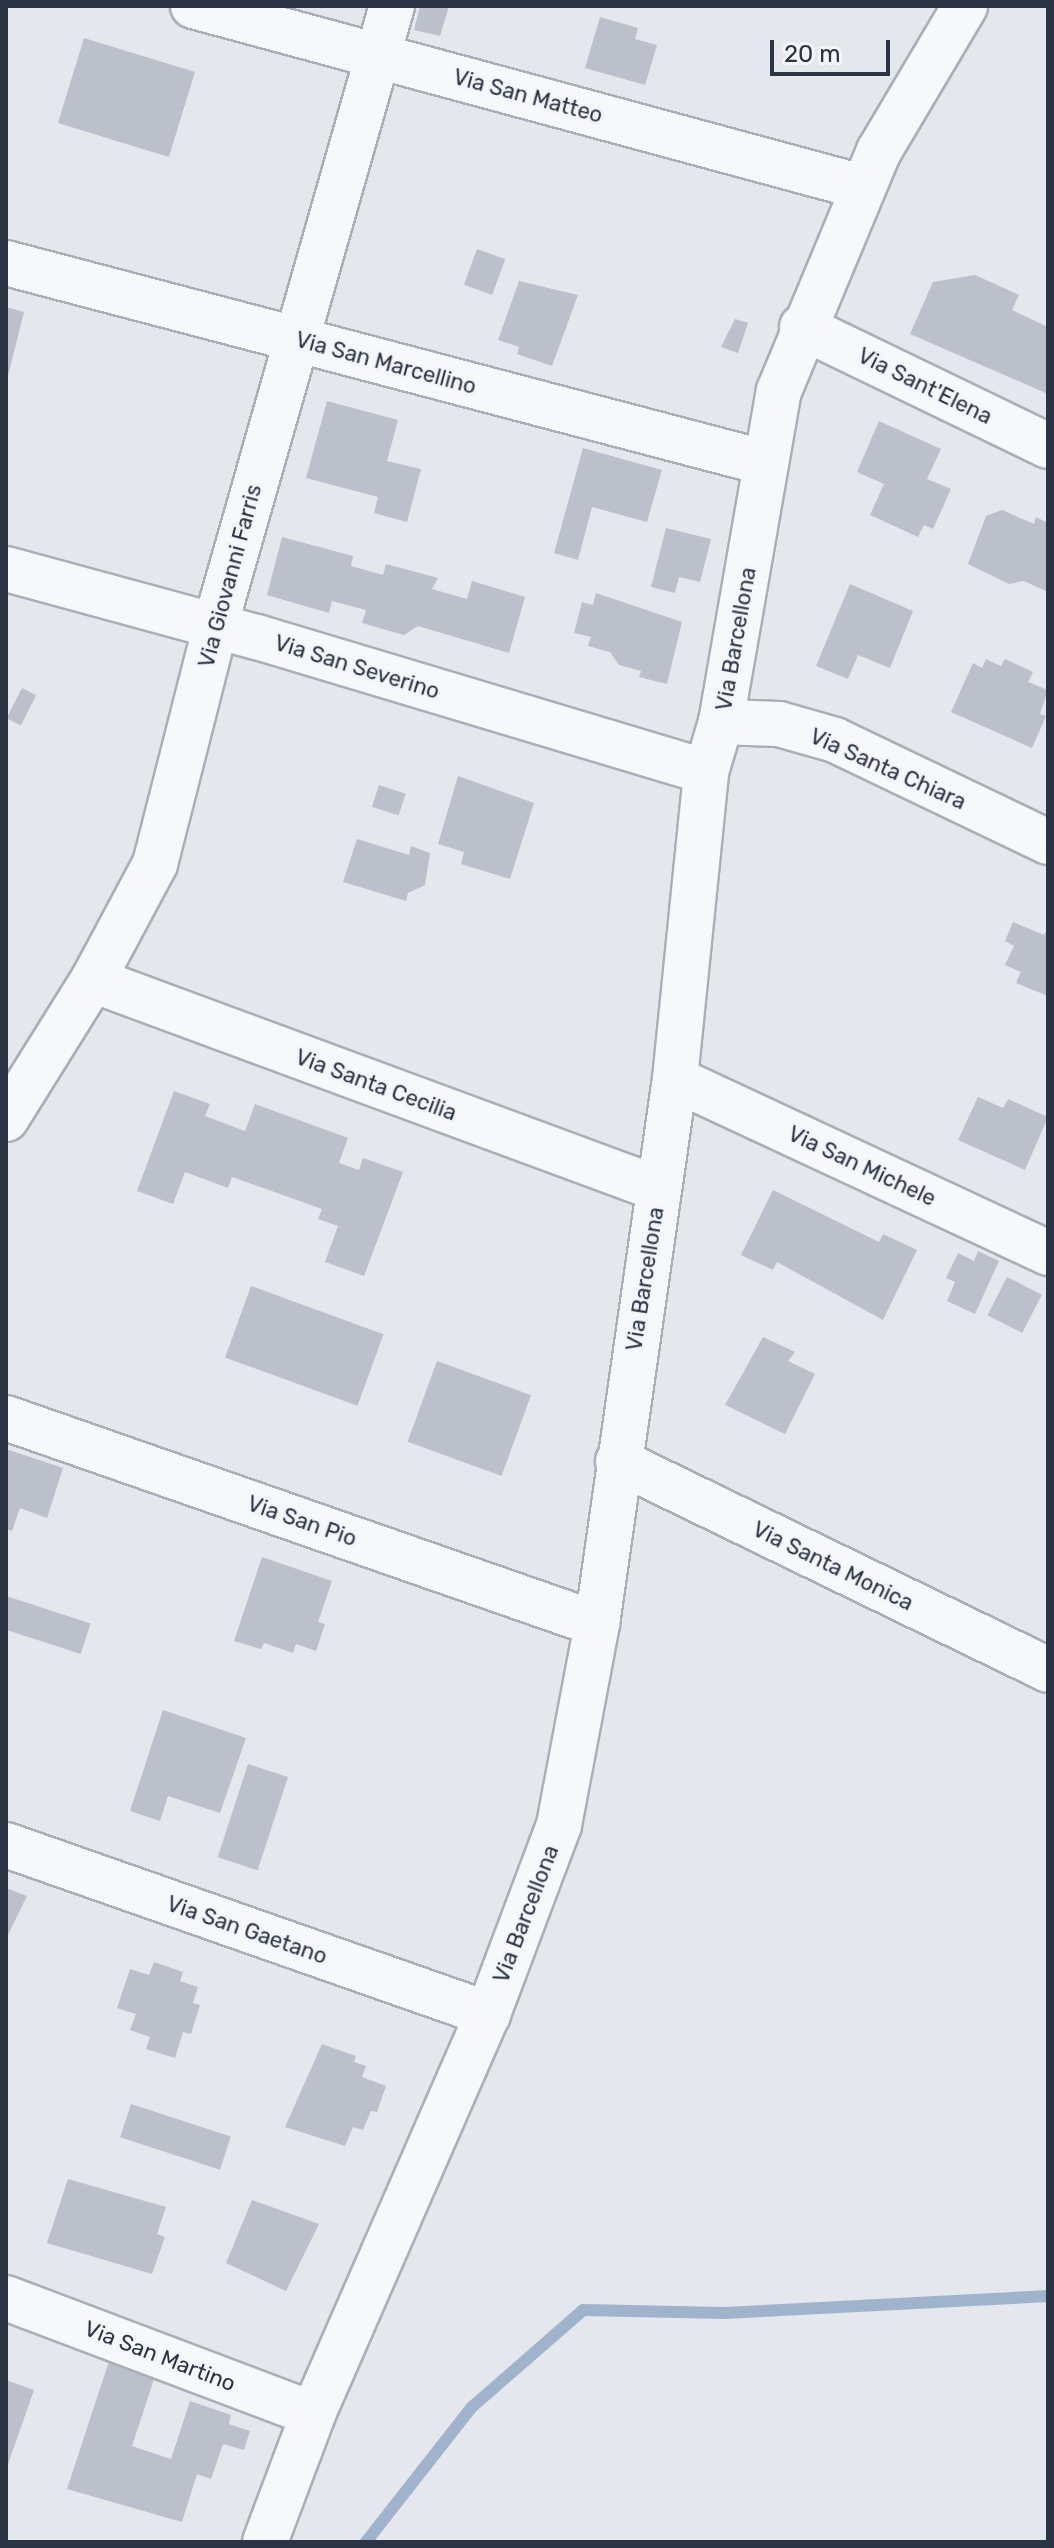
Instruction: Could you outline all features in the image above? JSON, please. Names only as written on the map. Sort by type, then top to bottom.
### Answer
[{"type":"street","name":"Via San Matteo","points":[[193,6],[862,187]]},
{"type":"street","name":"Via Giovanni Farris","points":[[6,1119],[93,980],[155,864],[216,626],[392,6]]},
{"type":"street","name":"Via Barcellona","points":[[265,2542],[313,2414],[488,2014],[559,1825],[597,1624],[675,1079],[706,772],[721,722],[779,391],[802,327],[862,187],[965,6]]},
{"type":"street","name":"Via San Marcellino","points":[[6,263],[766,463]]},
{"type":"street","name":"Via Sant'Elena","points":[[802,327],[1048,446]]},
{"type":"street","name":"Via San Severino","points":[[6,569],[216,626],[706,772]]},
{"type":"street","name":"Via Santa Chiara","points":[[721,722],[779,724],[835,740],[1048,842]]},
{"type":"street","name":"Via Santa Cecilia","points":[[93,980],[659,1189]]},
{"type":"street","name":"Via San Michele","points":[[675,1079],[1048,1253]]},
{"type":"street","name":"Via San Pio","points":[[6,1418],[597,1624]]},
{"type":"street","name":"Via Santa Monica","points":[[618,1461],[1048,1670]]},
{"type":"street","name":"Via San Gaetano","points":[[6,1845],[488,2014]]},
{"type":"street","name":"Via San Martino","points":[[6,2298],[313,2414]]},
{"type":"building","points":[[420,6],[449,6],[440,36],[414,30]]},
{"type":"building","points":[[600,17],[638,28],[635,39],[657,45],[645,85],[585,68]]},
{"type":"building","points":[[84,38],[195,72],[169,157],[58,123]]},
{"type":"building","points":[[477,249],[505,259],[492,295],[464,285]]},
{"type":"building","points":[[975,275],[1019,295],[1012,310],[1048,327],[1048,394],[910,334],[933,282]]},
{"type":"building","points":[[519,281],[578,295],[552,366],[517,354],[519,347],[498,340]]},
{"type":"building","points":[[6,307],[24,312],[7,380],[6,380]]},
{"type":"building","points":[[735,319],[748,323],[738,353],[721,347]]},
{"type":"building","points":[[327,401],[398,420],[387,461],[421,469],[407,522],[374,513],[378,497],[306,478]]},
{"type":"building","points":[[879,421],[941,449],[927,479],[951,489],[933,529],[924,525],[918,537],[870,515],[884,484],[857,472]]},
{"type":"building","points":[[583,448],[662,470],[647,522],[592,507],[578,560],[554,553]]},
{"type":"building","points":[[1002,510],[1034,524],[1036,517],[1048,523],[1048,592],[1024,581],[1009,584],[968,564],[986,516]]},
{"type":"building","points":[[666,528],[711,539],[700,582],[679,577],[675,593],[651,587]]},
{"type":"building","points":[[282,537],[353,556],[351,566],[383,575],[386,564],[438,578],[432,589],[467,599],[472,581],[525,597],[509,653],[418,626],[404,635],[362,623],[366,610],[332,601],[329,613],[267,595]]},
{"type":"building","points":[[850,584],[913,611],[890,668],[858,655],[848,679],[816,666]]},
{"type":"building","points":[[596,593],[682,622],[667,684],[639,677],[641,671],[619,665],[610,652],[588,646],[591,637],[574,633],[582,602],[593,605]]},
{"type":"building","points":[[986,659],[1001,666],[1005,659],[1033,672],[1028,682],[1048,690],[1040,714],[1046,716],[1032,748],[951,712],[973,663],[982,668]]},
{"type":"building","points":[[22,688],[36,695],[21,726],[7,718]]},
{"type":"building","points":[[458,776],[534,803],[510,879],[461,864],[464,852],[438,844]]},
{"type":"building","points":[[379,785],[406,794],[399,816],[372,807]]},
{"type":"building","points":[[357,839],[409,855],[411,846],[430,853],[425,885],[408,893],[406,901],[343,882]]},
{"type":"building","points":[[1013,922],[1044,935],[1048,928],[1048,996],[1016,983],[1021,972],[1005,965],[1014,946],[1005,941]]},
{"type":"building","points":[[174,1091],[210,1104],[205,1116],[245,1131],[255,1104],[348,1138],[339,1163],[359,1170],[363,1158],[403,1172],[364,1276],[325,1262],[338,1226],[318,1219],[322,1209],[232,1177],[228,1188],[185,1172],[173,1204],[137,1191]]},
{"type":"building","points":[[978,1097],[1003,1108],[1008,1099],[1048,1117],[1025,1170],[958,1140]]},
{"type":"building","points":[[773,1190],[879,1242],[883,1234],[917,1250],[883,1320],[777,1262],[773,1270],[741,1255]]},
{"type":"building","points":[[978,1251],[999,1261],[975,1314],[947,1301],[955,1282],[946,1278],[958,1253],[974,1261]]},
{"type":"building","points":[[1007,1277],[1042,1295],[1022,1333],[987,1315]]},
{"type":"building","points":[[251,1286],[383,1334],[358,1406],[225,1357]]},
{"type":"building","points":[[763,1337],[795,1352],[788,1361],[815,1374],[785,1434],[725,1405]]},
{"type":"building","points":[[437,1361],[531,1395],[502,1476],[408,1442]]},
{"type":"building","points":[[6,1449],[63,1468],[47,1518],[20,1508],[12,1531],[6,1529]]},
{"type":"building","points":[[262,1557],[332,1581],[318,1622],[325,1624],[316,1651],[296,1644],[293,1653],[264,1643],[261,1649],[234,1641]]},
{"type":"building","points":[[6,1596],[91,1624],[81,1654],[6,1630]]},
{"type":"building","points":[[163,1710],[246,1738],[220,1813],[168,1796],[160,1821],[130,1811]]},
{"type":"building","points":[[248,1764],[288,1777],[258,1870],[218,1857]]},
{"type":"building","points":[[6,1888],[27,1896],[7,1937],[6,1937]]},
{"type":"building","points":[[154,1962],[183,1972],[180,1981],[198,1987],[193,2003],[200,2005],[191,2034],[183,2032],[175,2058],[146,2049],[150,2037],[130,2030],[136,2014],[117,2008],[130,1969],[149,1975]]},
{"type":"building","points":[[322,2044],[356,2056],[354,2062],[366,2066],[362,2077],[386,2086],[377,2112],[371,2111],[363,2130],[353,2127],[345,2146],[285,2127]]},
{"type":"building","points":[[131,2104],[231,2136],[220,2170],[120,2137]]},
{"type":"building","points":[[68,2179],[166,2207],[157,2234],[165,2237],[152,2274],[47,2243]]},
{"type":"building","points":[[252,2200],[319,2224],[286,2291],[226,2263]]},
{"type":"building","points":[[110,2358],[156,2373],[132,2446],[171,2459],[190,2401],[231,2415],[229,2424],[250,2431],[244,2450],[223,2444],[211,2479],[197,2474],[182,2522],[67,2489]]},
{"type":"building","points":[[6,2380],[34,2390],[8,2464],[6,2463]]},
{"type":"waterway","points":[[366,2542],[472,2407],[583,2310],[725,2313],[1048,2296]]}]
